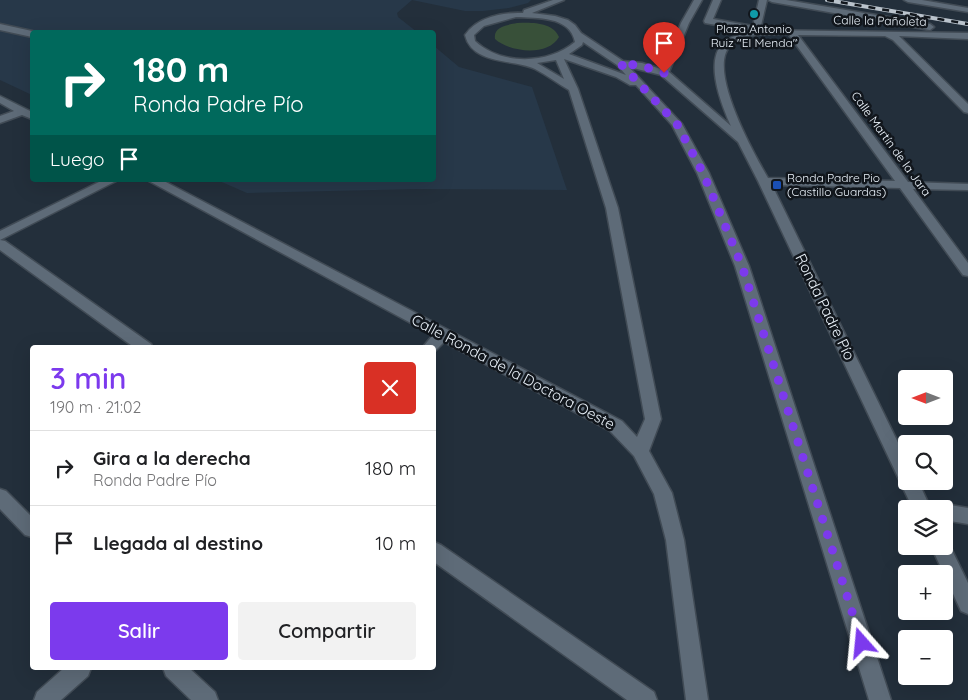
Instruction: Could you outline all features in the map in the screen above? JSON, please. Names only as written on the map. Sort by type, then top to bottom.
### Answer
[{"type":"street","points":[[664,73],[685,24],[698,0]]},
{"type":"street","points":[[717,0],[707,24],[755,31],[762,0]]},
{"type":"street","points":[[772,0],[942,29],[955,35]]},
{"type":"street","points":[[908,0],[965,10]]},
{"type":"street","points":[[951,0],[965,10]]},
{"type":"street","points":[[567,24],[559,1],[480,24],[470,35],[472,42],[478,49],[489,54],[538,67],[573,89]]},
{"type":"street","points":[[516,15],[542,16],[567,24]]},
{"type":"street","name":"Ronda Padre Pío","points":[[567,24],[620,63],[677,124],[703,173],[742,266],[880,700]]},
{"type":"street","points":[[0,28],[30,34]]},
{"type":"street","name":"Ronda Padre Pío","points":[[792,33],[755,31],[727,44],[720,54],[718,71],[721,84],[740,140],[764,181],[898,459]]},
{"type":"street","name":"Calle la Pañoleta","points":[[792,33],[968,36]]},
{"type":"street","name":"Calle Martín de la Jara","points":[[792,33],[968,272]]},
{"type":"street","points":[[887,34],[896,38],[968,110]]},
{"type":"street","points":[[521,61],[541,60],[560,56],[573,50],[580,43],[580,35]]},
{"type":"street","points":[[560,56],[573,89],[612,208],[653,419],[640,451]]},
{"type":"street","name":"Ronda Padre Pío","points":[[560,56],[619,75],[645,89]]},
{"type":"street","name":"Ronda Padre Pío","points":[[620,63],[642,66],[664,73],[740,140]]},
{"type":"street","points":[[0,99],[30,115]]},
{"type":"street","points":[[0,120],[22,111]]},
{"type":"street","points":[[764,181],[968,187]]},
{"type":"street","points":[[0,236],[108,182]]},
{"type":"street","name":"Calle Ronda de la Doctora Oeste","points":[[157,182],[616,426],[640,451],[664,493],[675,540],[697,700]]},
{"type":"street","points":[[0,244],[142,345]]},
{"type":"street","points":[[431,345],[443,334]]},
{"type":"street","points":[[0,497],[30,527]]},
{"type":"street","points":[[953,514],[968,516]]},
{"type":"street","points":[[436,552],[646,700]]},
{"type":"street","points":[[944,555],[968,604]]},
{"type":"street","points":[[45,700],[78,670]]},
{"type":"street","points":[[176,670],[207,700]]},
{"type":"shaded area","points":[[0,0],[412,0],[397,13],[398,17],[414,30],[30,30],[30,94],[0,80]]},
{"type":"shaded area","points":[[412,0],[531,0],[528,3],[509,8],[465,11]]},
{"type":"shaded area","points":[[436,48],[459,67],[532,87],[567,190],[418,189],[247,193],[222,182],[436,182]]},
{"type":"green space","points":[[517,23],[535,23],[547,26],[552,28],[559,37],[546,48],[538,50],[509,47],[495,39],[496,31]]},
{"type":"railway","points":[[827,0],[968,24]]},
{"type":"place","name":"Plaza Antonio Ruiz \"El Menda\"","points":[[754,14]]},
{"type":"place","name":"Ronda Padre Pio (Castillo Guardas)","points":[[777,185]]},
{"type":"route","points":[[664,73],[642,66],[620,63],[677,124],[703,173],[742,266],[862,643]]}]
